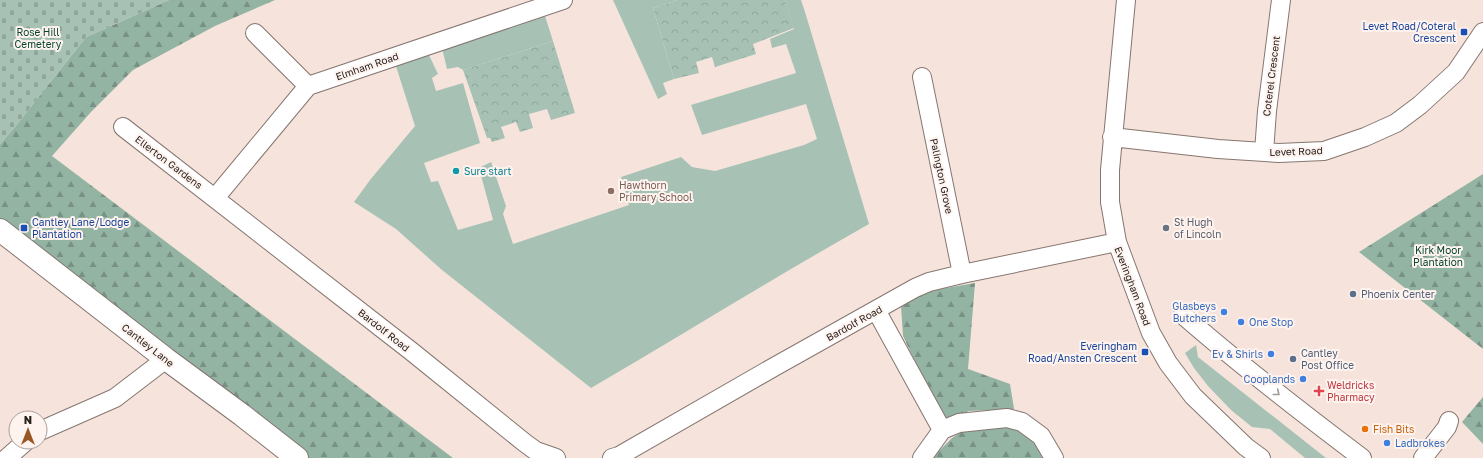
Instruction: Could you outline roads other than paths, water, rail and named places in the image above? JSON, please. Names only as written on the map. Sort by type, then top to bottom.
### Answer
[{"type":"main road","name":"Cantley Lane","points":[[0,230],[166,359],[297,458]]},
{"type":"street","name":"Elmham Road","points":[[308,86],[563,0]]},
{"type":"street","name":"Everingham Road","points":[[1126,0],[1110,170],[1110,202],[1116,242],[1151,333],[1168,363],[1193,396],[1242,452],[1261,458]]},
{"type":"street","name":"Coterel Crescent","points":[[1264,152],[1266,111],[1281,0]]},
{"type":"street","name":"Levet Road","points":[[1112,137],[1218,149],[1279,153],[1324,151],[1365,137],[1396,123],[1420,105],[1456,72],[1483,32]]},
{"type":"street","points":[[215,198],[308,86],[255,33]]},
{"type":"street","name":"Palington Grove","points":[[922,78],[962,274]]},
{"type":"street","name":"Ellerton Gardens","points":[[123,127],[215,198]]},
{"type":"street","name":"Bardolf Road","points":[[215,198],[411,351],[525,443],[536,451],[556,458]]},
{"type":"street","name":"Bardolf Road","points":[[612,458],[619,456],[774,367],[915,288],[929,282],[1116,242]]},
{"type":"street","points":[[876,310],[942,430]]},
{"type":"street","points":[[1183,315],[1290,404],[1362,458]]},
{"type":"street","points":[[48,427],[115,398],[166,359]]},
{"type":"street","points":[[922,458],[942,430],[959,423],[1007,418],[1022,422],[1041,436],[1054,458]]},
{"type":"street","points":[[1423,458],[1447,427],[1449,421]]},
{"type":"street","points":[[7,458],[16,450]]},
{"type":"place","name":"Levet Road/Coteral Crescent","points":[[1464,32]]},
{"type":"place","name":"Sure start","points":[[456,171]]},
{"type":"place","name":"Hawthorn Primary School","points":[[611,191]]},
{"type":"place","name":"Cantley Lane/Lodge Plantation","points":[[24,228]]},
{"type":"place","name":"St Hugh of Lincoln","points":[[1166,228]]},
{"type":"place","name":"Phoenix Center","points":[[1353,294]]},
{"type":"place","name":"Glasbeys Butchers","points":[[1224,312]]},
{"type":"place","name":"One Stop","points":[[1241,322]]},
{"type":"place","name":"Everingham Road/Ansten Crescent","points":[[1145,352]]},
{"type":"place","name":"Ev & Shirls","points":[[1271,354]]},
{"type":"place","name":"Cantley Post Office","points":[[1293,359]]},
{"type":"place","name":"Cooplands","points":[[1303,379]]},
{"type":"place","name":"Weldricks Pharmacy","points":[[1319,391]]},
{"type":"place","name":"Fish Bits","points":[[1365,429]]},
{"type":"place","name":"Ladbrokes","points":[[1387,443]]},
{"type":"park label","name":"Rose Hill Cemetery","points":[[38,38]]},
{"type":"park label","name":"Kirk Moor Plantation","points":[[1438,256]]}]
